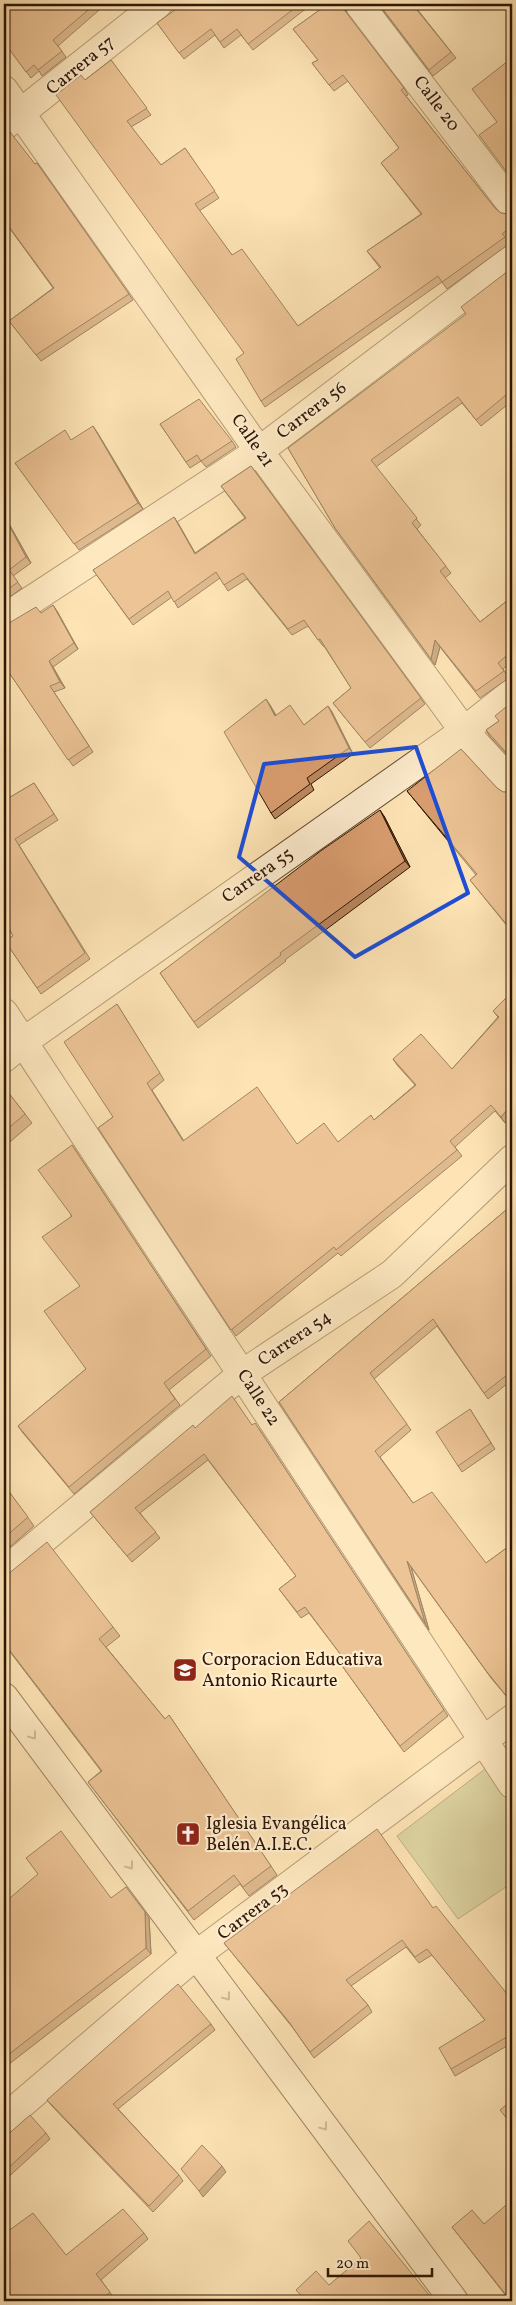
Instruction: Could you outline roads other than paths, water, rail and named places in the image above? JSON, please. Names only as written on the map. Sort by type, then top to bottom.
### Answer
[{"type":"street","name":"Carrera 57","points":[[13,120],[158,4]]},
{"type":"street","name":"Calle 20","points":[[359,4],[512,205]]},
{"type":"street","name":"Calle 21","points":[[4,90],[13,120],[464,731],[512,783]]},
{"type":"street","name":"Carrera 56","points":[[4,618],[259,451],[512,259]]},
{"type":"street","name":"Carrera 55","points":[[13,1050],[464,731],[512,693]]},
{"type":"street","name":"Calle 22","points":[[4,1013],[13,1050],[242,1374],[512,1784]]},
{"type":"street","name":"Carrera 54","points":[[4,1572],[242,1374],[392,1274],[512,1159]]},
{"type":"street","points":[[4,1697],[454,2301]]},
{"type":"street","name":"Carrera 53","points":[[4,2119],[196,1956],[512,1718]]},
{"type":"place","name":"Corporacion Educativa Antonio Ricaurte","points":[[185,1670]]},
{"type":"place","name":"Iglesia Evangélica Belén A.I.E.C.","points":[[188,1834]]}]
